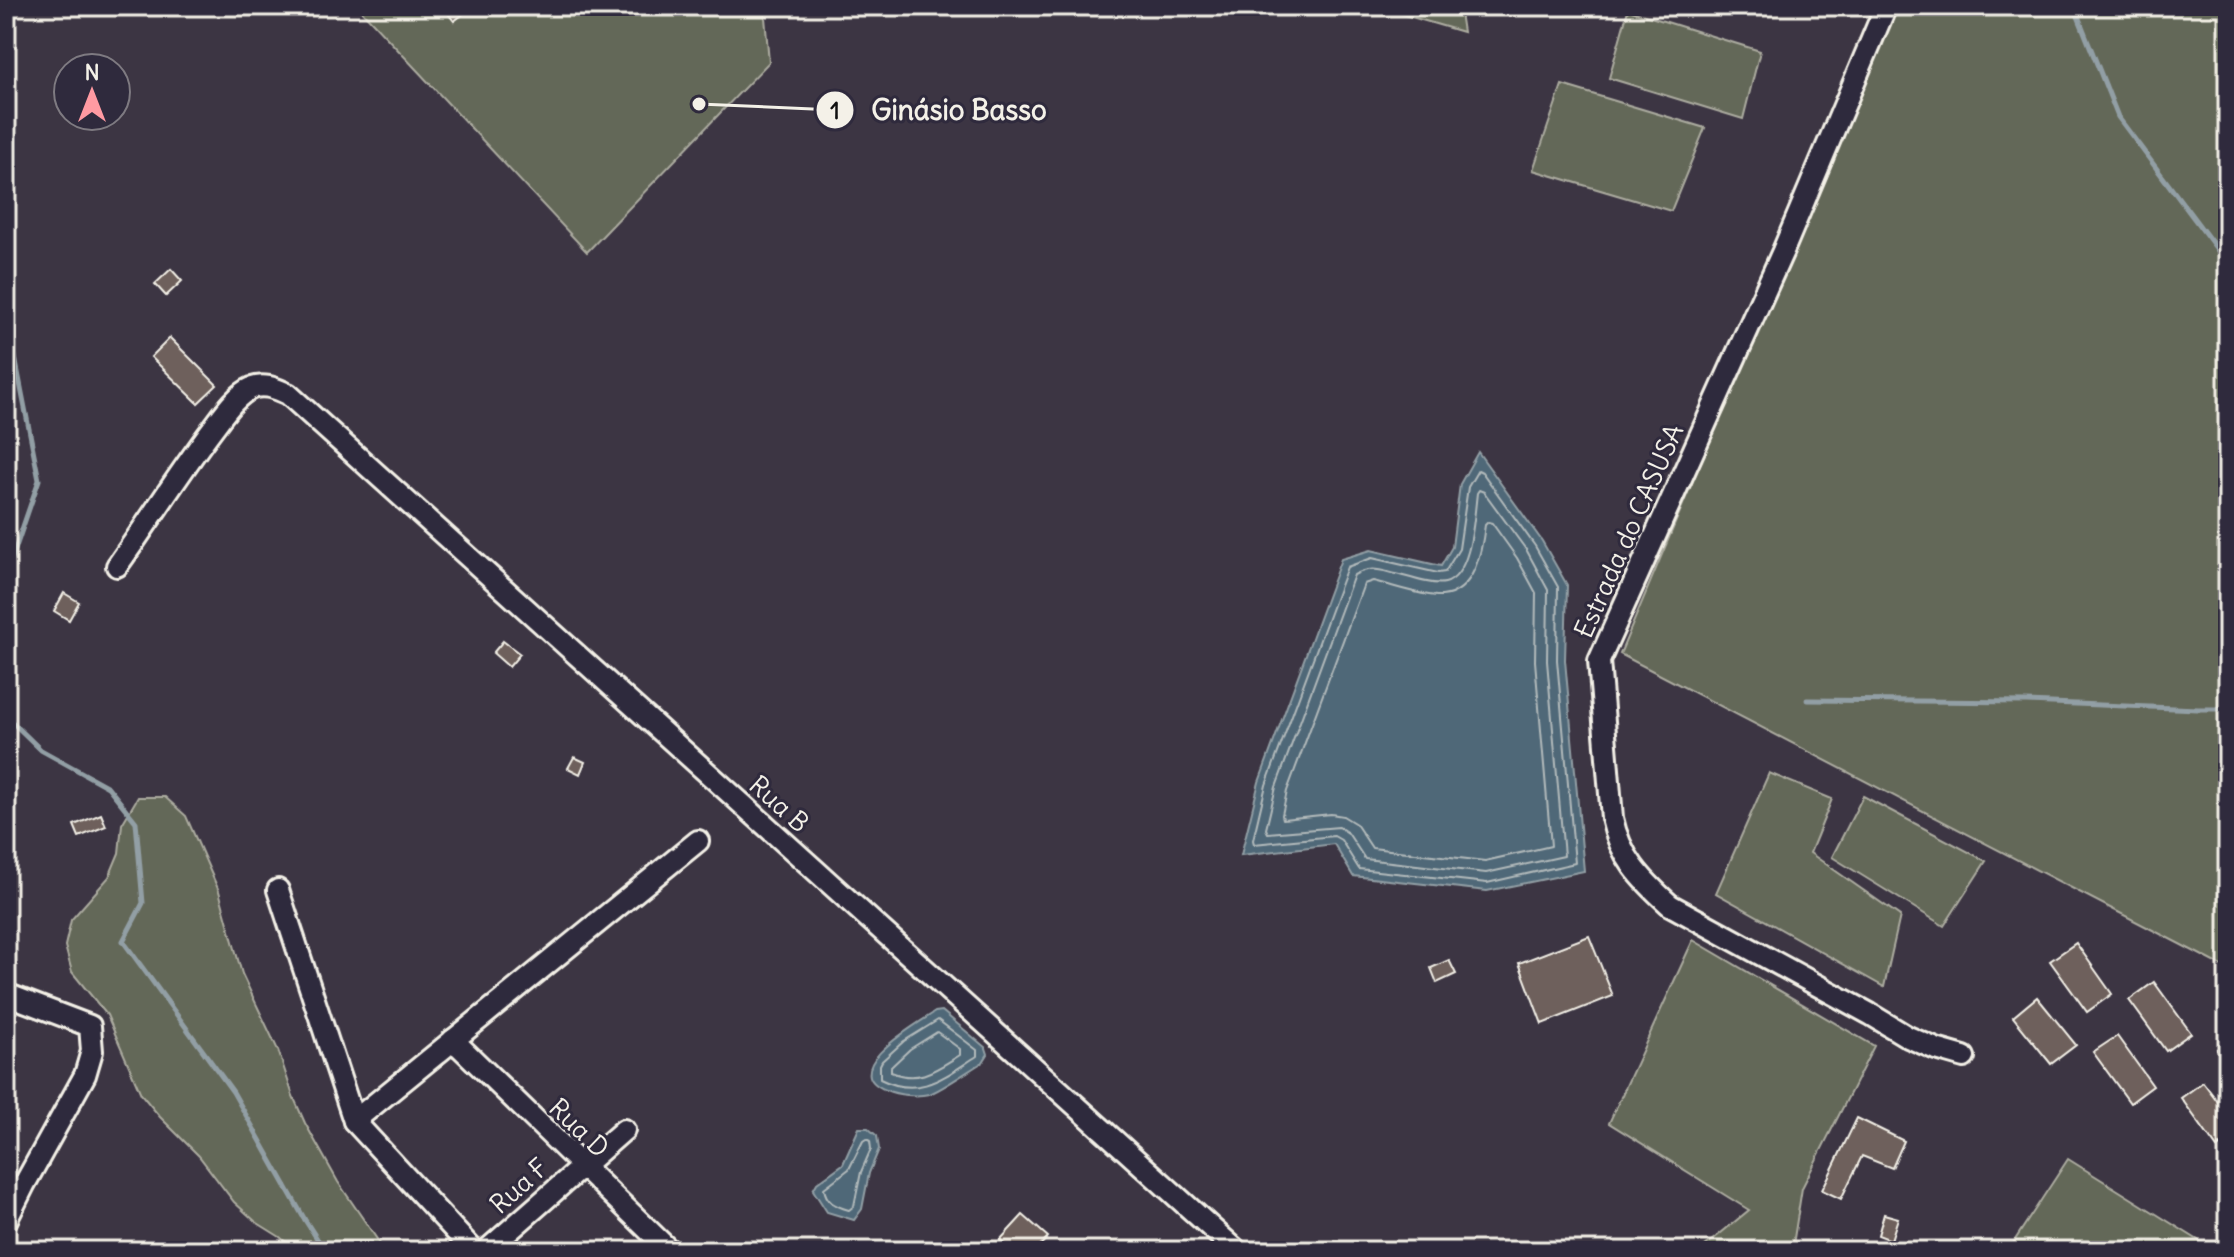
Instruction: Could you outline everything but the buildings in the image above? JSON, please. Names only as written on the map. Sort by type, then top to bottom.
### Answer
[{"type":"street","name":"Estrada do CASUSA","points":[[1886,6],[1783,251],[1599,661],[1612,818],[1617,840],[1646,884],[1670,905],[1908,1037],[1964,1057]]},
{"type":"street","name":"Rua B","points":[[117,566],[187,462],[244,393],[255,387],[268,386],[288,394],[1237,1251]]},
{"type":"street","points":[[354,1121],[698,841]]},
{"type":"street","points":[[278,890],[354,1121],[474,1251]]},
{"type":"street","points":[[6,994],[90,1026],[92,1051],[85,1075],[6,1221]]},
{"type":"street","name":"Rua D","points":[[453,1040],[670,1251]]},
{"type":"street","name":"Rua F","points":[[486,1251],[624,1130]]},
{"type":"green space","points":[[357,6],[764,6],[769,62],[587,252]]},
{"type":"green space","points":[[1374,6],[1459,6],[1463,32]]},
{"type":"green space","points":[[1893,6],[2228,6],[2228,969],[1620,654]]},
{"type":"green space","points":[[1628,10],[1760,51],[1743,119],[1609,78]]},
{"type":"green space","points":[[1562,85],[1705,128],[1671,211],[1533,170]]},
{"type":"green space","points":[[1769,773],[1832,799],[1810,853],[1900,916],[1884,987],[1716,893]]},
{"type":"green space","points":[[1863,796],[1986,861],[1944,926],[1832,857]]},
{"type":"green space","points":[[138,797],[165,797],[186,816],[219,891],[242,974],[278,1050],[305,1123],[338,1182],[385,1251],[296,1251],[256,1222],[234,1202],[199,1156],[141,1094],[107,1015],[72,972],[65,946],[71,920],[109,877],[119,853],[122,824]]},
{"type":"green space","points":[[1693,940],[1874,1046],[1802,1188],[1792,1251],[1699,1251],[1749,1210],[1609,1123]]},
{"type":"green space","points":[[2068,1159],[2206,1245],[2202,1251],[2024,1251],[2013,1243]]},
{"type":"water","points":[[1478,452],[1542,541],[1567,585],[1565,660],[1584,871],[1487,891],[1353,876],[1334,844],[1241,855],[1259,782],[1341,559],[1371,550],[1441,566],[1452,547],[1460,484]]},
{"type":"water","points":[[942,1011],[986,1048],[988,1054],[983,1062],[940,1089],[924,1095],[896,1093],[873,1081],[870,1071],[874,1060],[885,1048],[935,1012]]},
{"type":"water","points":[[859,1128],[868,1128],[877,1136],[879,1149],[869,1173],[862,1209],[854,1220],[827,1212],[813,1190],[817,1183],[843,1164]]},
{"type":"waterway","points":[[2074,6],[2118,117],[2228,264]]},
{"type":"waterway","points":[[6,311],[39,480],[6,576]]},
{"type":"waterway","points":[[1807,700],[2027,702],[2228,709]]},
{"type":"waterway","points":[[6,716],[41,750],[108,787],[136,822],[143,903],[123,941],[233,1092],[325,1251]]},
{"type":"place","name":"Ginásio Basso","points":[[699,104]]}]
